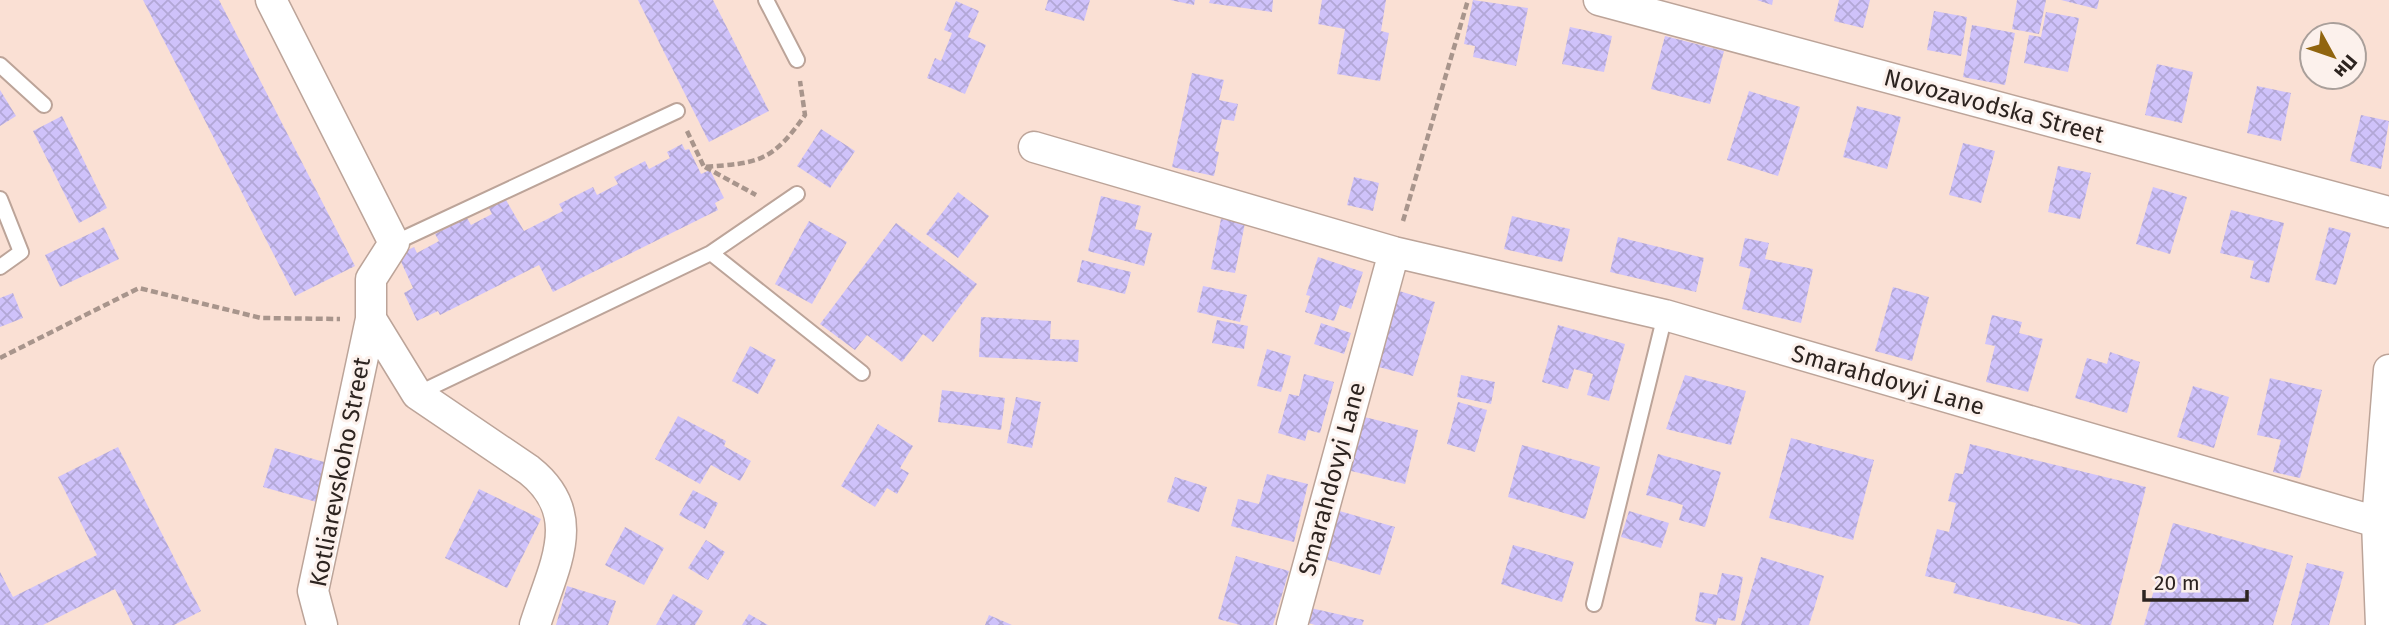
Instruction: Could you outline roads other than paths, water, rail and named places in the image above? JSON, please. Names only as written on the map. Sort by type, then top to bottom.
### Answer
[{"type":"street","points":[[271,0],[394,243]]},
{"type":"street","name":"Novozavodska Street","points":[[1599,0],[2389,212]]},
{"type":"street","name":"Smarahdovyi Lane","points":[[1034,147],[1394,252],[1665,315],[2377,522]]},
{"type":"street","name":"Kotliarevskoho Street","points":[[322,625],[313,591],[371,319],[371,279],[394,243]]},
{"type":"street","name":"Smarahdovyi Lane","points":[[1292,625],[1394,252]]},
{"type":"street","name":"Kotliarevskoho Street","points":[[371,319],[417,394],[528,470],[545,483],[557,501],[562,522],[560,543],[535,625]]},
{"type":"street","points":[[2381,625],[2377,522],[2389,370]]},
{"type":"lane","points":[[766,0],[797,60]]},
{"type":"lane","points":[[0,65],[44,105]]},
{"type":"lane","points":[[394,243],[677,111]]},
{"type":"lane","points":[[417,394],[711,253],[797,194]]},
{"type":"lane","points":[[0,199],[21,252],[0,267]]},
{"type":"lane","points":[[711,253],[862,373]]},
{"type":"lane","points":[[1594,604],[1665,315]]}]
